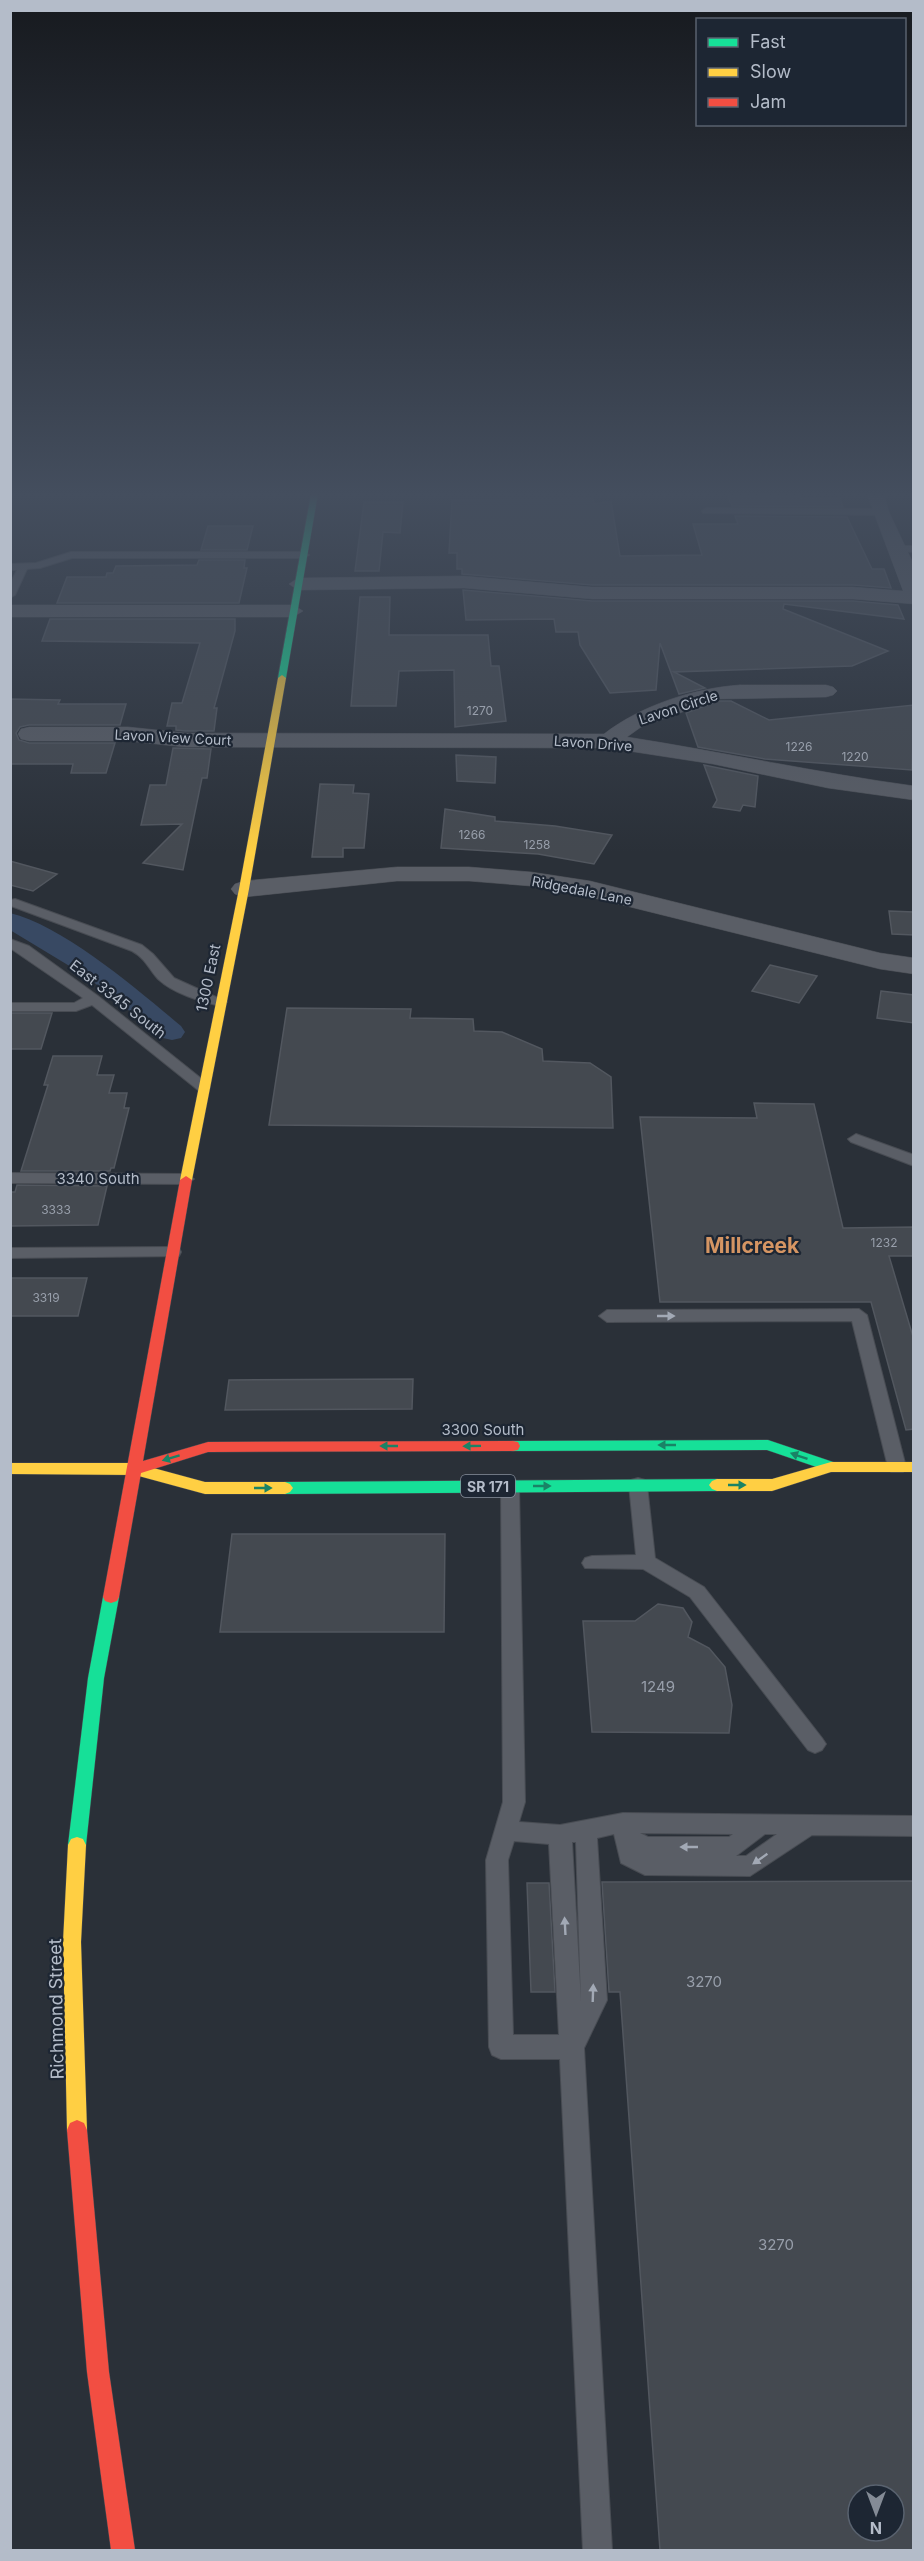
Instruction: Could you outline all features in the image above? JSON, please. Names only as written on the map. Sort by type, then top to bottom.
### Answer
[{"type":"main road","name":"1300 East","points":[[135,1469],[186,1179],[244,889],[293,614]]},
{"type":"main road","name":"3300 South","points":[[135,1469],[208,1447],[594,1445],[768,1445],[831,1467]]},
{"type":"main road","name":"3300 South","points":[[10,1468],[135,1469],[205,1488],[772,1485],[831,1467],[905,1467]]},
{"type":"main road","name":"Richmond Street","points":[[123,2550],[98,2372],[83,2220],[76,2116],[72,1942],[85,1756],[96,1678],[135,1469]]},
{"type":"street","name":"Lavon Circle","points":[[609,741],[633,722],[715,693],[826,691]]},
{"type":"street","name":"Lavon View Court","points":[[29,734],[81,726],[184,740],[269,741]]},
{"type":"street","name":"Lavon Drive","points":[[269,741],[609,741],[713,757],[837,782],[914,793]]},
{"type":"street","name":"Ridgedale Lane","points":[[244,889],[397,874],[469,874],[531,879],[590,889],[880,961],[914,966]]},
{"type":"lane","points":[[15,903],[146,953],[162,974],[178,988],[220,1002]]},
{"type":"lane","name":"East 3345 South","points":[[10,943],[24,948],[93,999],[203,1087]]},
{"type":"lane","points":[[10,1007],[76,1007],[93,999]]},
{"type":"lane","points":[[856,1139],[914,1161]]},
{"type":"lane","name":"3340 South","points":[[10,1178],[186,1179]]},
{"type":"lane","points":[[10,1253],[173,1252]]},
{"type":"lane","points":[[607,1316],[859,1315],[905,1467]]},
{"type":"lane","points":[[638,1485],[646,1562]]},
{"type":"lane","points":[[510,1486],[514,1802],[497,1860],[501,2047],[572,2047]]},
{"type":"lane","points":[[592,1563],[646,1562],[697,1592],[815,1744]]},
{"type":"lane","points":[[506,1831],[560,1835],[586,1830],[624,1829],[646,1847],[733,1847],[761,1824],[914,1826]]},
{"type":"lane","points":[[624,1829],[629,1856],[645,1865],[750,1866],[808,1825]]},
{"type":"lane","points":[[572,2047],[595,2000],[586,1830]]},
{"type":"lane","points":[[560,1835],[598,2550]]},
{"type":"building","points":[[359,614],[390,614],[389,635],[488,635],[491,666],[499,666],[506,721],[455,727],[454,670],[399,671],[396,706],[351,706]]},
{"type":"building","points":[[465,614],[794,614],[888,651],[852,666],[674,672],[705,688],[679,694],[660,643],[656,690],[610,693],[580,645],[578,632],[556,632],[554,619],[466,620]]},
{"type":"building","points":[[860,614],[902,614],[904,619]]},
{"type":"building","points":[[50,619],[235,619],[235,631],[214,708],[217,708],[214,731],[185,731],[176,730],[176,726],[167,726],[172,703],[182,703],[200,643],[42,641]]},
{"type":"building","points":[[10,699],[60,700],[58,704],[126,704],[120,725],[29,725],[20,727],[16,733],[19,740],[29,743],[115,743],[106,773],[71,773],[73,764],[10,764]]},
{"type":"building","points":[[718,701],[731,701],[769,720],[914,705],[912,770],[765,759],[698,747],[686,713]]},
{"type":"building","points":[[173,748],[211,749],[207,778],[202,778],[183,870],[143,863],[182,824],[141,825],[150,785],[166,785]]},
{"type":"building","points":[[456,755],[496,757],[495,783],[457,781]]},
{"type":"building","points":[[704,765],[758,776],[755,807],[743,805],[740,811],[713,807],[717,800]]},
{"type":"building","points":[[320,784],[354,785],[353,793],[369,794],[364,848],[343,848],[343,857],[312,857]]},
{"type":"building","points":[[445,809],[495,817],[495,821],[555,826],[612,835],[594,864],[538,854],[441,848]]},
{"type":"building","points":[[10,861],[57,874],[33,891],[10,885]]},
{"type":"building","points":[[889,911],[914,912],[914,935],[892,934]]},
{"type":"building","points":[[770,965],[817,976],[799,1003],[752,991]]},
{"type":"building","points":[[881,991],[914,995],[914,1023],[877,1018]]},
{"type":"building","points":[[287,1008],[411,1009],[410,1018],[473,1019],[474,1031],[502,1032],[542,1049],[543,1061],[590,1063],[611,1077],[613,1128],[269,1125]]},
{"type":"building","points":[[10,1013],[52,1013],[41,1049],[10,1049]]},
{"type":"building","points":[[53,1056],[102,1056],[97,1075],[114,1075],[109,1093],[127,1093],[124,1108],[129,1108],[114,1168],[110,1171],[21,1171],[48,1085],[44,1085]]},
{"type":"building","points":[[754,1103],[814,1104],[843,1228],[914,1227],[914,1256],[889,1256],[914,1340],[914,1429],[906,1430],[871,1302],[660,1302],[640,1117],[757,1118]]},
{"type":"building","points":[[17,1185],[107,1186],[98,1225],[10,1226],[10,1192],[15,1192]]},
{"type":"building","points":[[10,1278],[87,1278],[78,1316],[10,1316]]},
{"type":"building","points":[[413,1379],[412,1409],[225,1410],[229,1380]]},
{"type":"building","points":[[232,1534],[445,1534],[444,1632],[220,1632]]},
{"type":"building","points":[[658,1604],[683,1608],[692,1622],[688,1637],[709,1648],[725,1667],[732,1705],[729,1733],[592,1732],[583,1621],[635,1621]]},
{"type":"building","points":[[914,1881],[914,2550],[660,2550],[620,1992],[609,1992],[602,1882]]},
{"type":"building","points":[[527,1883],[549,1883],[555,1992],[531,1992]]},
{"type":"waterway","points":[[10,920],[55,944],[95,970],[172,1032]]},
{"type":"traffic: fast","points":[[282,678],[294,614]]},
{"type":"traffic: fast","points":[[513,1446],[768,1445],[831,1467]]},
{"type":"traffic: fast","points":[[285,1488],[717,1485]]},
{"type":"traffic: fast","points":[[77,1845],[96,1678],[111,1597]]},
{"type":"traffic: slow","points":[[186,1180],[244,889],[282,678]]},
{"type":"traffic: slow","points":[[717,1485],[772,1485],[831,1467],[914,1467]]},
{"type":"traffic: slow","points":[[10,1468],[135,1469],[205,1488],[285,1488]]},
{"type":"traffic: slow","points":[[77,1845],[72,1942],[77,2130]]},
{"type":"traffic: jam","points":[[111,1597],[186,1180]]},
{"type":"traffic: jam","points":[[135,1469],[208,1447],[513,1446]]},
{"type":"traffic: jam","points":[[77,2130],[98,2372],[123,2550]]},
{"type":"district","name":"Millcreek","points":[[752,1245]]}]
